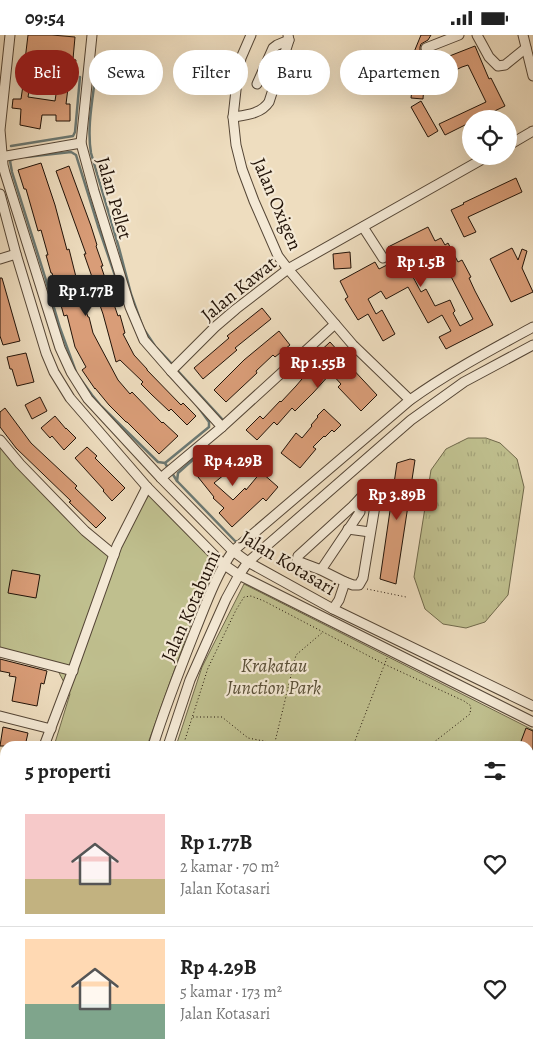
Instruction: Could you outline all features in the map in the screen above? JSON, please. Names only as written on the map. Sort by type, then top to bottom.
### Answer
[{"type":"street","name":"Jalan Kotasari","points":[[10,35],[0,130],[1,157],[60,348],[71,372],[88,399],[233,551],[248,562],[333,609],[533,705]]},
{"type":"street","name":"Jalan Pellet","points":[[92,35],[81,143],[130,307],[144,339],[174,368],[222,427]]},
{"type":"street","name":"Jalan Oxigen","points":[[250,35],[241,58],[233,117],[236,145],[242,169],[254,201],[278,256],[353,345],[410,400]]},
{"type":"street","points":[[426,48],[459,35]]},
{"type":"street","points":[[477,35],[493,63],[498,66],[505,65],[526,48]]},
{"type":"street","points":[[523,35],[533,76]]},
{"type":"street","points":[[233,117],[252,114],[262,109],[269,102],[288,37]]},
{"type":"street","points":[[257,84],[273,48],[288,37]]},
{"type":"street","points":[[517,140],[533,131]]},
{"type":"street","points":[[1,157],[81,143]]},
{"type":"street","name":"Jalan Kawat","points":[[174,368],[215,327],[288,269],[473,165]]},
{"type":"street","name":"Jalan Kotasari","points":[[0,194],[46,353],[54,372],[70,398],[147,487],[223,564],[240,575],[533,722]]},
{"type":"street","points":[[363,227],[383,258]]},
{"type":"street","points":[[0,259],[16,254]]},
{"type":"street","points":[[162,478],[222,427],[335,324]]},
{"type":"street","name":"Jalan Kotabumi","points":[[155,741],[174,683],[204,609],[223,564],[233,551],[410,400],[469,362],[533,327]]},
{"type":"street","name":"Jalan Kotabumi","points":[[170,741],[190,680],[226,599],[248,562],[411,420],[477,374],[533,345]]},
{"type":"street","points":[[469,362],[477,374]]},
{"type":"street","points":[[70,398],[82,390]]},
{"type":"street","points":[[0,440],[20,464],[85,531],[114,555]]},
{"type":"street","points":[[46,741],[114,555],[147,487]]},
{"type":"street","points":[[367,492],[373,493],[375,496],[376,500],[363,578],[360,585],[345,582],[297,561],[298,556],[354,505],[367,492]]},
{"type":"street","points":[[321,570],[360,512],[360,509],[354,505]]},
{"type":"street","points":[[348,529],[370,532]]},
{"type":"street","points":[[333,609],[339,600],[345,582]]},
{"type":"street","points":[[0,652],[73,671]]},
{"type":"street","points":[[0,716],[51,729]]},
{"type":"path","points":[[360,585],[363,588],[406,597]]},
{"type":"path","points":[[184,741],[208,668],[236,610],[244,597],[251,596],[471,706],[470,714],[435,741]]},
{"type":"path","points":[[274,741],[296,655],[324,632]]},
{"type":"path","points":[[355,741],[384,663]]},
{"type":"path","points":[[192,717],[222,717],[248,738],[264,741]]},
{"type":"green space","points":[[468,438],[486,438],[500,443],[517,459],[524,487],[508,595],[485,622],[466,628],[443,624],[425,609],[414,577],[431,470],[446,449]]},
{"type":"green space","points":[[0,443],[110,554],[151,492],[223,562],[200,599],[149,741],[56,741],[70,694],[55,665],[0,650]]},
{"type":"green space","name":"Krakatau Junction Park","points":[[244,584],[533,730],[533,741],[178,741],[202,667]]},
{"type":"building","points":[[28,35],[75,37],[74,50],[26,50]]},
{"type":"building","points":[[421,35],[431,35],[428,40],[421,44],[420,50],[415,50]]},
{"type":"building","points":[[475,46],[489,79],[491,78],[505,106],[497,110],[469,110],[486,102],[468,65],[458,69],[458,53]]},
{"type":"building","points":[[22,95],[28,95],[28,97],[55,101],[56,95],[67,95],[66,104],[70,104],[70,121],[56,121],[56,115],[42,115],[40,129],[20,125],[21,109],[12,108],[13,99],[21,99]]},
{"type":"building","points":[[411,95],[423,95],[423,99],[411,98]]},
{"type":"building","points":[[421,101],[438,131],[428,137],[411,107]]},
{"type":"building","points":[[462,113],[462,126],[445,135],[439,124]]},
{"type":"building","points":[[41,163],[67,250],[69,249],[93,333],[118,380],[130,394],[132,392],[162,423],[178,436],[159,454],[109,405],[82,370],[86,367],[75,347],[67,315],[64,316],[46,255],[48,255],[41,230],[38,231],[26,189],[24,189],[18,170]]},
{"type":"building","points":[[69,166],[91,226],[110,293],[118,316],[120,315],[125,333],[123,334],[134,355],[147,370],[181,405],[183,403],[196,416],[187,425],[171,409],[169,411],[152,395],[141,384],[143,382],[120,360],[116,362],[103,314],[90,277],[92,277],[84,254],[86,254],[56,171]]},
{"type":"building","points":[[516,178],[522,192],[468,217],[476,232],[464,237],[451,210]]},
{"type":"building","points":[[428,227],[435,241],[441,238],[445,245],[448,243],[458,262],[462,260],[471,277],[469,278],[475,291],[493,325],[446,349],[439,337],[451,331],[442,315],[428,323],[408,287],[386,299],[381,291],[368,299],[376,314],[382,310],[395,334],[383,341],[368,314],[358,320],[345,299],[348,297],[340,281],[375,262],[379,269],[395,261],[388,247]],"holes":[[[445,265],[473,319],[460,326],[453,313],[455,311],[450,300],[435,306],[426,289],[421,292],[413,277],[433,267],[434,270]]]},
{"type":"building","points":[[512,248],[518,260],[522,249],[527,251],[522,268],[533,292],[511,302],[490,259]]},
{"type":"building","points":[[350,252],[351,268],[334,269],[333,254]]},
{"type":"building","points":[[0,278],[2,278],[20,341],[3,345],[0,336]]},
{"type":"building","points":[[262,308],[271,319],[235,348],[237,350],[203,379],[194,368],[229,338],[227,336]]},
{"type":"building","points":[[279,331],[290,345],[275,357],[273,355],[226,402],[214,390],[244,360]]},
{"type":"building","points":[[330,342],[377,395],[361,411],[338,387],[341,384],[331,373],[295,411],[292,408],[277,425],[274,422],[257,440],[246,430],[260,416],[263,419],[281,402],[319,359],[315,356]]},
{"type":"building","points":[[26,353],[34,382],[17,386],[7,357]]},
{"type":"building","points":[[40,397],[47,411],[32,419],[25,405]]},
{"type":"building","points":[[5,408],[31,443],[77,486],[75,488],[106,518],[96,528],[16,448],[0,427],[0,412]]},
{"type":"building","points":[[324,409],[341,425],[334,432],[332,430],[324,436],[313,447],[316,449],[300,468],[281,453],[296,433],[302,438]]},
{"type":"building","points":[[55,416],[76,438],[64,450],[52,436],[50,438],[41,428]]},
{"type":"building","points":[[228,446],[241,461],[214,483],[233,500],[245,488],[246,490],[261,472],[278,487],[266,501],[263,498],[232,527],[219,513],[224,508],[213,498],[194,472]]},
{"type":"building","points":[[87,447],[97,456],[95,458],[125,488],[112,501],[75,458]]},
{"type":"building","points":[[410,459],[415,460],[396,584],[380,579],[397,463]]},
{"type":"building","points":[[12,570],[40,575],[36,598],[8,593]]},
{"type":"building","points":[[0,659],[47,671],[44,684],[41,683],[37,706],[12,701],[16,677],[9,676],[10,673],[0,671]]},
{"type":"building","points":[[3,727],[28,733],[26,741],[1,741]]},
{"type":"building","points":[[526,728],[533,731],[533,741],[521,741]]},
{"type":"waterway","points":[[11,146],[73,136],[75,132],[80,77]]},
{"type":"waterway","points":[[93,95],[90,125],[91,153],[131,294],[143,328],[155,346],[174,366]]},
{"type":"waterway","points":[[26,157],[71,152],[76,155],[121,293]]},
{"type":"waterway","points":[[15,158],[10,161],[12,172],[60,328],[76,372]]},
{"type":"waterway","points":[[178,368],[177,370],[223,420]]},
{"type":"waterway","points":[[79,377],[101,406],[158,462],[165,463],[168,468]]},
{"type":"waterway","points":[[165,463],[209,427],[209,422],[196,404]]},
{"type":"waterway","points":[[205,449],[178,473],[177,481],[235,541],[239,542]]},
{"type":"waterway","points":[[172,473],[177,481]]}]
